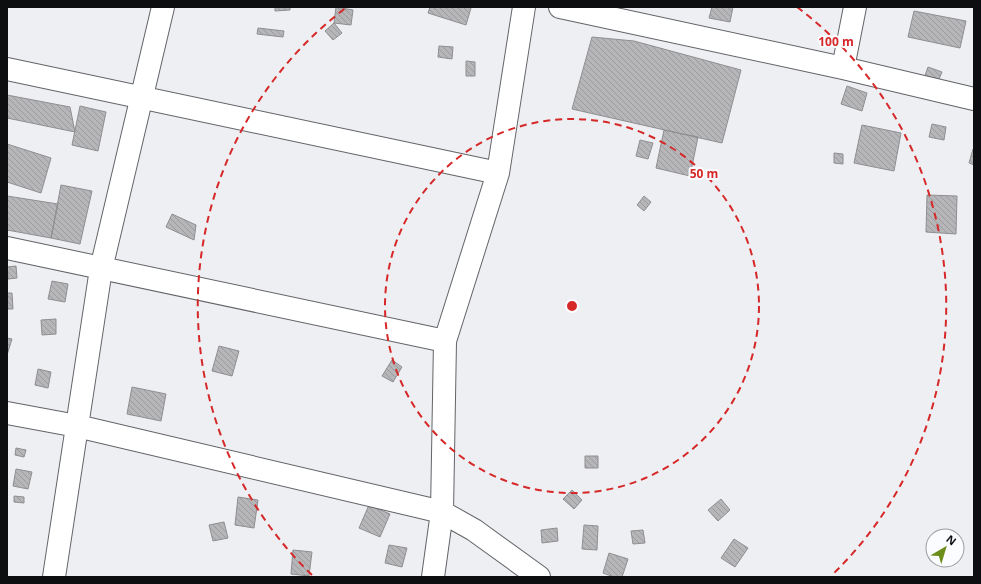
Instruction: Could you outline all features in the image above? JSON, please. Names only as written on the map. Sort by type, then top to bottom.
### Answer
[{"type":"street","points":[[54,577],[101,269],[163,7]]},
{"type":"street","points":[[433,577],[442,512],[446,340],[498,173],[524,7]]},
{"type":"street","points":[[560,7],[843,68],[974,99]]},
{"type":"street","points":[[843,68],[854,7]]},
{"type":"street","points":[[7,69],[498,173]]},
{"type":"street","points":[[7,248],[101,269],[446,340]]},
{"type":"street","points":[[7,413],[77,426],[442,512],[474,530],[539,577]]},
{"type":"building","points":[[275,7],[290,7],[290,10],[275,11]]},
{"type":"building","points":[[336,7],[353,10],[351,25],[334,23]]},
{"type":"building","points":[[430,7],[471,8],[466,25],[428,13]]},
{"type":"building","points":[[712,7],[733,7],[730,22],[709,18]]},
{"type":"building","points":[[914,11],[966,21],[960,48],[908,37]]},
{"type":"building","points":[[334,23],[342,33],[333,40],[325,31]]},
{"type":"building","points":[[258,28],[284,31],[283,37],[257,34]]},
{"type":"building","points":[[592,37],[634,41],[741,70],[722,143],[572,109]]},
{"type":"building","points":[[439,46],[453,47],[452,59],[438,57]]},
{"type":"building","points":[[466,61],[475,62],[475,76],[466,76]]},
{"type":"building","points":[[928,67],[942,72],[936,86],[923,81]]},
{"type":"building","points":[[847,86],[867,93],[862,111],[841,104]]},
{"type":"building","points":[[7,95],[70,107],[75,132],[7,118]]},
{"type":"building","points":[[80,106],[106,112],[98,151],[72,145]]},
{"type":"building","points":[[932,124],[946,127],[944,140],[929,137]]},
{"type":"building","points":[[862,125],[901,133],[894,171],[854,163]]},
{"type":"building","points":[[664,130],[698,137],[690,176],[656,168]]},
{"type":"building","points":[[640,140],[653,143],[648,159],[636,156]]},
{"type":"building","points":[[7,144],[51,158],[41,193],[7,182]]},
{"type":"building","points":[[973,149],[974,150],[974,165],[969,163]]},
{"type":"building","points":[[834,153],[843,154],[843,164],[834,163]]},
{"type":"building","points":[[61,185],[92,191],[80,244],[51,238]]},
{"type":"building","points":[[927,195],[957,196],[956,234],[926,232]]},
{"type":"building","points":[[7,196],[58,204],[51,238],[7,230]]},
{"type":"building","points":[[644,196],[651,202],[644,211],[637,205]]},
{"type":"building","points":[[172,214],[196,225],[194,240],[166,227]]},
{"type":"building","points":[[16,266],[17,278],[8,279],[7,267]]},
{"type":"building","points":[[52,281],[68,284],[65,302],[48,299]]},
{"type":"building","points":[[7,293],[12,293],[13,309],[7,309]]},
{"type":"building","points":[[56,319],[56,334],[42,335],[41,320]]},
{"type":"building","points":[[7,338],[12,339],[7,355]]},
{"type":"building","points":[[219,346],[239,351],[232,376],[212,371]]},
{"type":"building","points":[[392,360],[402,367],[393,382],[382,376]]},
{"type":"building","points":[[38,369],[51,372],[48,388],[35,385]]},
{"type":"building","points":[[132,387],[166,394],[161,421],[127,414]]},
{"type":"building","points":[[16,448],[26,450],[24,457],[15,455]]},
{"type":"building","points":[[585,456],[598,456],[598,468],[585,468]]},
{"type":"building","points":[[16,469],[32,472],[28,489],[13,486]]},
{"type":"building","points":[[572,490],[582,500],[574,509],[563,499]]},
{"type":"building","points":[[14,496],[24,497],[24,503],[14,502]]},
{"type":"building","points":[[238,497],[258,500],[254,528],[235,525]]},
{"type":"building","points":[[721,499],[730,510],[718,521],[708,510]]},
{"type":"building","points":[[369,505],[390,514],[380,537],[359,528]]},
{"type":"building","points":[[224,522],[228,538],[213,541],[209,525]]},
{"type":"building","points":[[584,525],[598,526],[597,550],[582,549]]},
{"type":"building","points":[[557,528],[558,541],[542,543],[541,530]]},
{"type":"building","points":[[643,530],[645,543],[633,544],[631,531]]},
{"type":"building","points":[[734,539],[748,548],[735,567],[721,558]]},
{"type":"building","points":[[389,545],[407,548],[402,567],[385,563]]},
{"type":"building","points":[[293,550],[312,552],[309,576],[291,574]]},
{"type":"building","points":[[609,553],[628,559],[622,577],[614,577],[603,573]]}]
